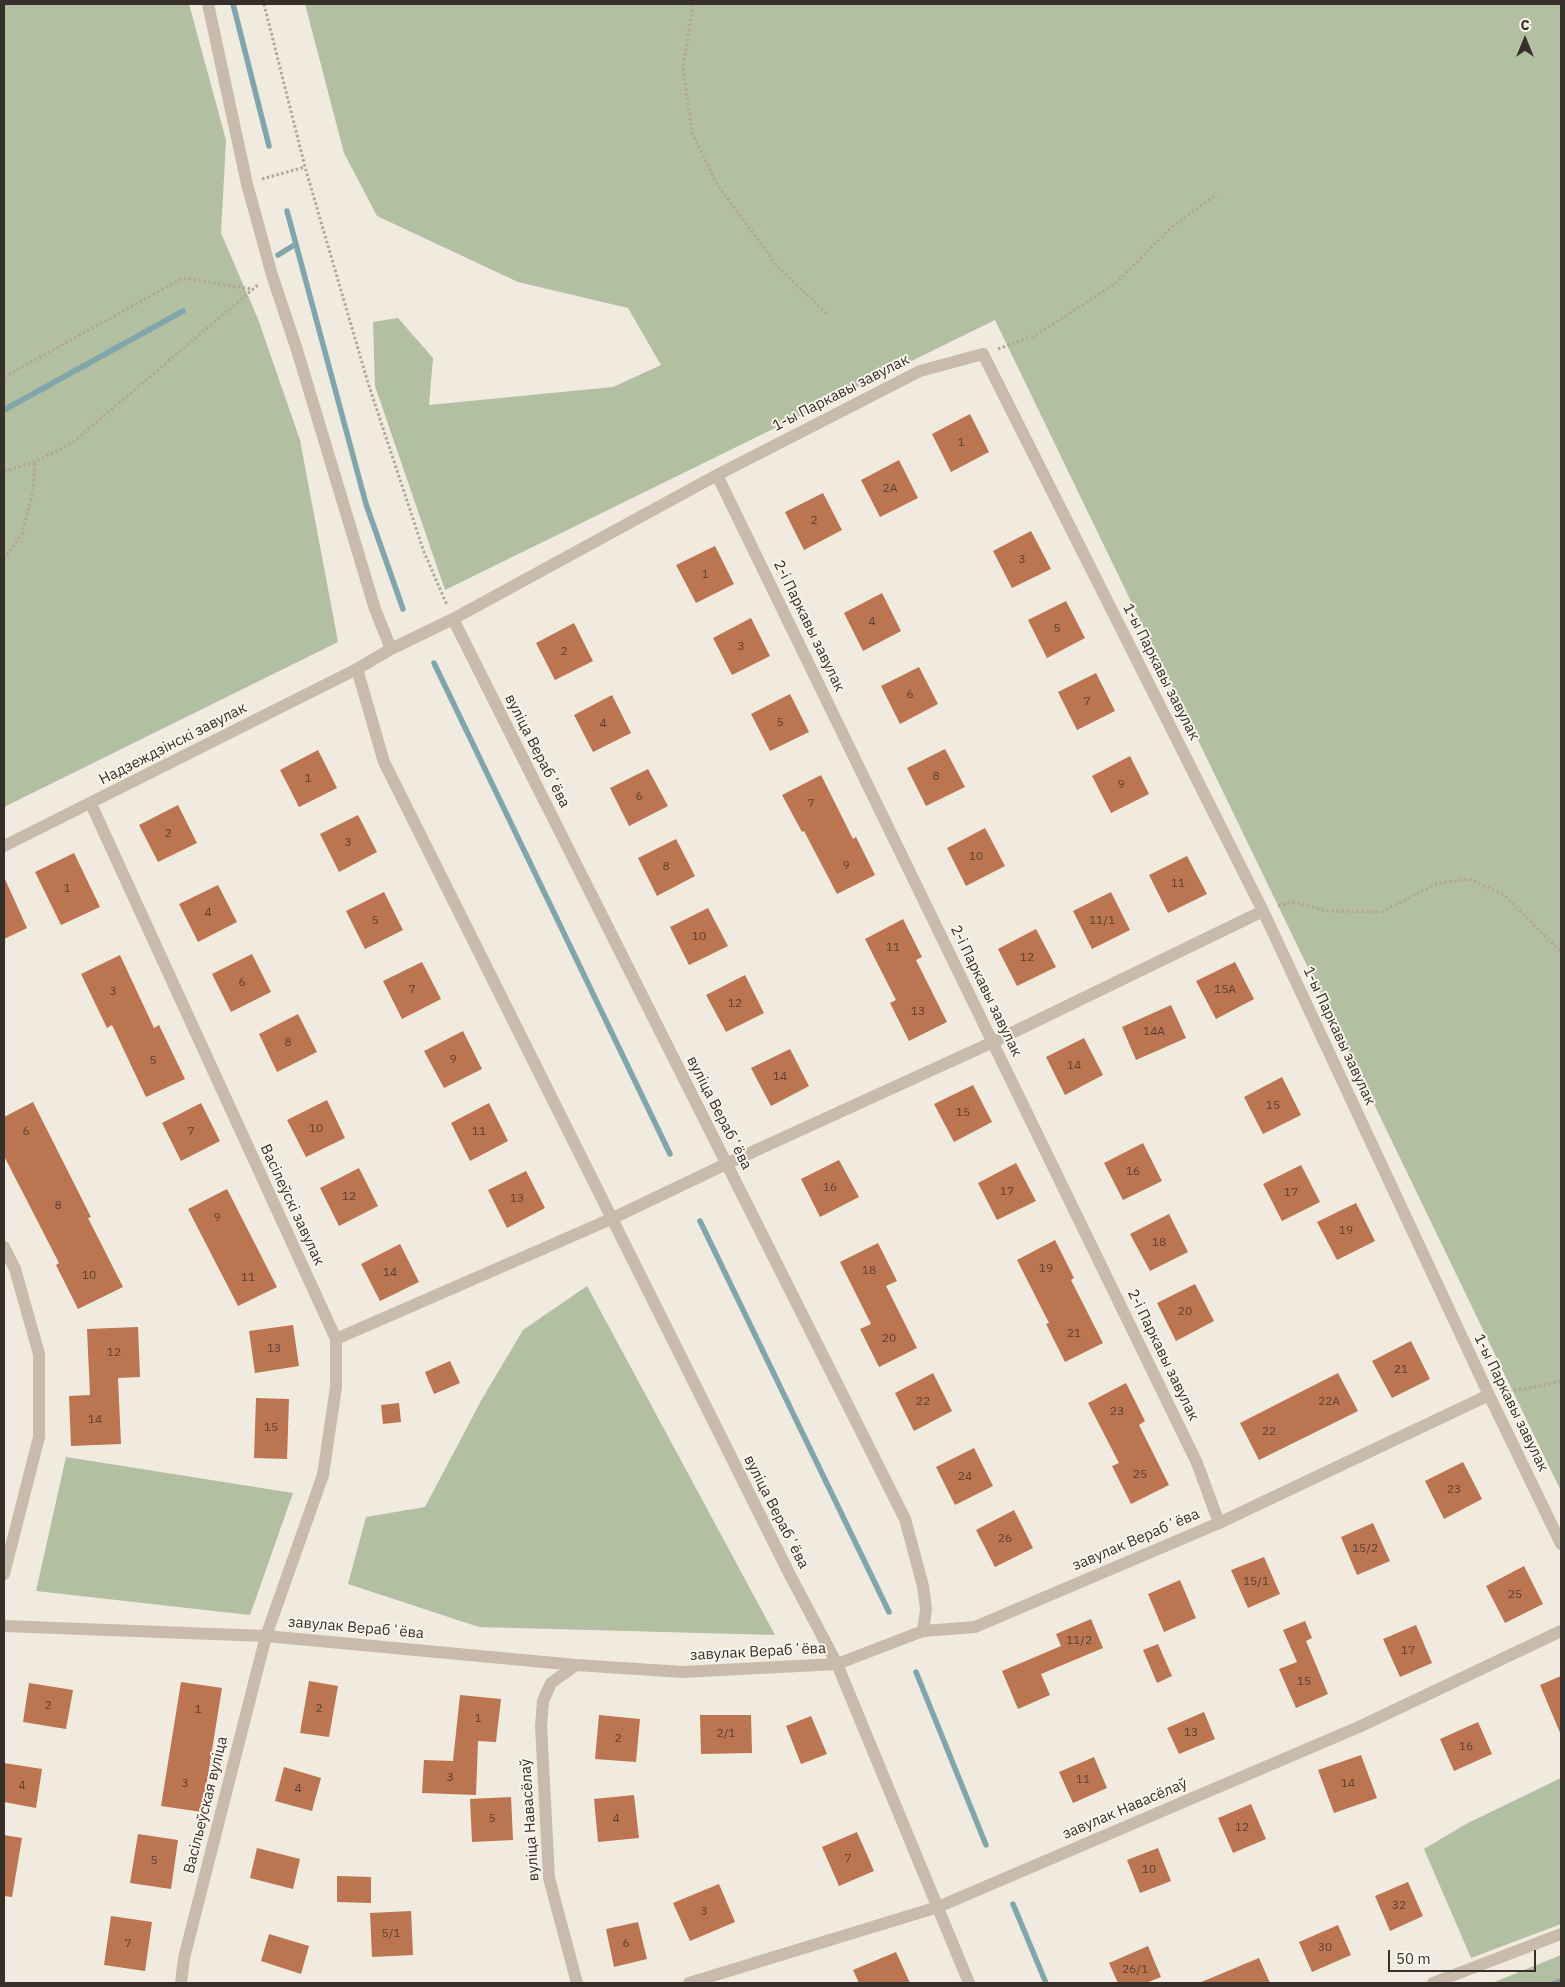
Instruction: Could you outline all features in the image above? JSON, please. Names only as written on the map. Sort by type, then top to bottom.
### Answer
[{"type":"street","points":[[208,4],[248,184],[272,275],[297,350],[375,609],[391,649]]},
{"type":"street","name":"1-ы Паркавы завулак","points":[[391,649],[453,619],[717,475],[920,371],[983,354],[1263,911],[1489,1395],[1561,1544]]},
{"type":"street","name":"2-і Паркавы завулак","points":[[717,475],[1197,1463],[1219,1523]]},
{"type":"street","name":"вуліца Верабʼёва","points":[[453,619],[905,1519],[923,1586],[926,1609],[923,1631]]},
{"type":"street","name":"Надзеждзінскі завулак","points":[[4,846],[357,669],[391,649]]},
{"type":"street","name":"вуліца Верабʼёва","points":[[357,669],[384,762],[611,1219],[791,1577],[837,1664],[969,1983]]},
{"type":"street","name":"Васілеўскі завулак","points":[[91,804],[336,1339],[336,1387],[323,1475],[266,1636]]},
{"type":"street","points":[[336,1339],[611,1219],[726,1164],[993,1042],[1263,911]]},
{"type":"street","points":[[4,1247],[15,1270],[38,1354],[38,1436],[4,1574]]},
{"type":"street","name":"завулак Верабʼёва","points":[[4,1626],[266,1636],[576,1666],[683,1672],[837,1664],[923,1631],[975,1627],[1219,1523],[1489,1395]]},
{"type":"street","name":"завулак Навасёлаў","points":[[689,1983],[938,1907],[1361,1726],[1561,1631]]},
{"type":"street","name":"Васільеўская вуліца","points":[[181,1983],[184,1958],[266,1636]]},
{"type":"street","name":"вуліца Навасёлаў","points":[[576,1666],[551,1683],[543,1701],[540,1726],[549,1878],[577,1983]]},
{"type":"street","points":[[1433,1983],[1561,1934]]},
{"type":"path","points":[[264,4],[305,167],[368,383],[424,552],[453,619]]},
{"type":"path","points":[[693,4],[684,68],[692,132],[717,184],[778,267],[827,314]]},
{"type":"path","points":[[248,184],[305,167]]},
{"type":"path","points":[[983,354],[1036,335],[1116,283],[1172,227],[1217,194]]},
{"type":"path","points":[[4,471],[35,462],[72,443],[251,289],[272,275]]},
{"type":"path","points":[[4,377],[184,278],[251,289]]},
{"type":"path","points":[[4,560],[22,534],[33,491],[35,462]]},
{"type":"path","points":[[1263,911],[1293,902],[1327,911],[1382,912],[1436,884],[1469,879],[1504,895],[1561,952]]},
{"type":"path","points":[[1489,1395],[1561,1381]]},
{"type":"green space","points":[[4,4],[189,4],[226,140],[221,233],[258,319],[300,440],[338,642],[4,807]]},
{"type":"green space","points":[[305,4],[1561,4],[1561,1491],[995,320],[445,590],[375,386],[373,322],[398,318],[433,358],[429,405],[613,387],[661,365],[628,308],[518,282],[377,216],[344,153]]},
{"type":"green space","points":[[587,1286],[775,1635],[479,1627],[348,1584],[366,1517],[425,1507],[482,1399],[523,1330]]},
{"type":"green space","points":[[66,1457],[293,1493],[250,1615],[36,1591]]},
{"type":"green space","points":[[1561,1778],[1561,1924],[1471,1958],[1424,1849],[1466,1824]]},
{"type":"green space","points":[[1561,1955],[1561,1983],[1492,1983]]},
{"type":"building","points":[[970,414],[989,452],[951,472],[932,434]]},
{"type":"building","points":[[899,460],[918,498],[880,517],[861,480]]},
{"type":"building","points":[[823,493],[842,530],[804,550],[785,512]]},
{"type":"building","points":[[1031,531],[1051,569],[1012,588],[993,551]]},
{"type":"building","points":[[715,546],[734,584],[696,603],[676,565]]},
{"type":"building","points":[[882,593],[901,631],[863,651],[844,613]]},
{"type":"building","points":[[1066,601],[1085,638],[1047,658],[1028,620]]},
{"type":"building","points":[[751,618],[770,656],[732,675],[713,638]]},
{"type":"building","points":[[574,623],[593,661],[555,680],[536,643]]},
{"type":"building","points":[[919,667],[938,704],[900,724],[881,686]]},
{"type":"building","points":[[1096,673],[1115,711],[1077,730],[1058,692]]},
{"type":"building","points":[[790,694],[809,732],[770,751],[751,714]]},
{"type":"building","points":[[612,695],[631,733],[593,752],[574,715]]},
{"type":"building","points":[[945,749],[965,787],[926,806],[907,768]]},
{"type":"building","points":[[318,750],[337,788],[299,807],[280,770]]},
{"type":"building","points":[[1130,756],[1149,794],[1111,813],[1092,776]]},
{"type":"building","points":[[648,769],[668,806],[629,826],[610,788]]},
{"type":"building","points":[[821,775],[853,839],[856,837],[875,875],[837,894],[804,831],[802,832],[782,795]]},
{"type":"building","points":[[178,805],[197,843],[158,862],[139,825]]},
{"type":"building","points":[[358,815],[377,852],[339,872],[320,834]]},
{"type":"building","points":[[985,828],[1005,866],[966,886],[947,848]]},
{"type":"building","points":[[676,839],[695,876],[657,896],[638,858]]},
{"type":"building","points":[[74,853],[100,907],[61,925],[35,872]]},
{"type":"building","points":[[1187,856],[1207,894],[1168,913],[1149,875]]},
{"type":"building","points":[[4,877],[27,928],[4,939]]},
{"type":"building","points":[[218,885],[237,922],[198,942],[179,904]]},
{"type":"building","points":[[384,892],[403,930],[365,949],[346,911]]},
{"type":"building","points":[[1111,892],[1130,930],[1092,949],[1073,911]]},
{"type":"building","points":[[708,908],[728,946],[689,965],[670,927]]},
{"type":"building","points":[[903,919],[922,957],[916,960],[947,1022],[909,1041],[890,1003],[896,1000],[865,939]]},
{"type":"building","points":[[1036,929],[1056,967],[1017,986],[998,949]]},
{"type":"building","points":[[252,954],[271,992],[231,1012],[212,974]]},
{"type":"building","points":[[120,955],[154,1028],[159,1025],[185,1079],[146,1097],[112,1025],[107,1028],[81,974]]},
{"type":"building","points":[[422,962],[441,999],[402,1019],[383,981]]},
{"type":"building","points":[[1235,962],[1254,999],[1216,1019],[1196,981]]},
{"type":"building","points":[[745,975],[764,1013],[726,1032],[706,995]]},
{"type":"building","points":[[1171,1005],[1186,1038],[1136,1060],[1122,1027]]},
{"type":"building","points":[[298,1014],[317,1052],[277,1072],[259,1034]]},
{"type":"building","points":[[463,1031],[482,1069],[444,1088],[424,1051]]},
{"type":"building","points":[[1084,1038],[1103,1075],[1065,1095],[1046,1057]]},
{"type":"building","points":[[790,1049],[809,1086],[771,1106],[751,1068]]},
{"type":"building","points":[[1282,1077],[1301,1115],[1263,1134],[1244,1097]]},
{"type":"building","points":[[973,1085],[992,1122],[954,1142],[934,1104]]},
{"type":"building","points":[[327,1100],[345,1138],[306,1157],[287,1120]]},
{"type":"building","points":[[33,1102],[91,1217],[88,1218],[123,1287],[78,1309],[56,1265],[59,1263],[4,1156],[4,1117]]},
{"type":"building","points":[[201,1103],[220,1141],[181,1161],[162,1123]]},
{"type":"building","points":[[489,1103],[508,1141],[470,1161],[451,1123]]},
{"type":"building","points":[[1143,1143],[1162,1181],[1123,1200],[1104,1163]]},
{"type":"building","points":[[839,1160],[859,1197],[820,1217],[801,1179]]},
{"type":"building","points":[[1016,1163],[1036,1201],[997,1220],[978,1183]]},
{"type":"building","points":[[1301,1165],[1320,1202],[1282,1221],[1263,1184]]},
{"type":"building","points":[[359,1168],[378,1206],[339,1226],[320,1188]]},
{"type":"building","points":[[526,1171],[545,1208],[507,1228],[488,1190]]},
{"type":"building","points":[[227,1189],[277,1287],[238,1306],[188,1209]]},
{"type":"building","points":[[1356,1203],[1375,1241],[1337,1260],[1317,1222]]},
{"type":"building","points":[[1169,1214],[1188,1252],[1150,1271],[1130,1234]]},
{"type":"building","points":[[1055,1240],[1074,1278],[1071,1280],[1103,1343],[1065,1362],[1046,1324],[1049,1323],[1017,1260]]},
{"type":"building","points":[[878,1243],[897,1281],[886,1286],[917,1348],[879,1367],[860,1329],[871,1324],[840,1262]]},
{"type":"building","points":[[400,1244],[419,1282],[380,1301],[361,1264]]},
{"type":"building","points":[[1195,1284],[1214,1321],[1176,1341],[1157,1303]]},
{"type":"building","points":[[293,1325],[299,1366],[255,1373],[249,1331]]},
{"type":"building","points":[[138,1327],[140,1377],[118,1378],[121,1444],[71,1446],[69,1396],[90,1395],[87,1329]]},
{"type":"building","points":[[1411,1341],[1430,1379],[1392,1398],[1372,1361]]},
{"type":"building","points":[[450,1361],[460,1383],[434,1394],[425,1372]]},
{"type":"building","points":[[933,1373],[952,1411],[914,1431],[895,1393]]},
{"type":"building","points":[[1338,1373],[1358,1411],[1259,1460],[1240,1423]]},
{"type":"building","points":[[1126,1383],[1145,1421],[1139,1425],[1169,1485],[1131,1504],[1112,1466],[1119,1463],[1088,1403]]},
{"type":"building","points":[[256,1398],[289,1399],[287,1459],[254,1458]]},
{"type":"building","points":[[399,1403],[401,1422],[383,1424],[381,1405]]},
{"type":"building","points":[[974,1448],[993,1486],[955,1505],[936,1467]]},
{"type":"building","points":[[1463,1462],[1482,1499],[1444,1519],[1425,1481]]},
{"type":"building","points":[[1014,1510],[1033,1548],[995,1567],[976,1530]]},
{"type":"building","points":[[1373,1523],[1390,1561],[1357,1575],[1341,1537]]},
{"type":"building","points":[[1264,1557],[1280,1594],[1248,1608],[1231,1570]]},
{"type":"building","points":[[1524,1566],[1543,1604],[1505,1623],[1486,1586]]},
{"type":"building","points":[[1180,1580],[1196,1618],[1164,1632],[1148,1594]]},
{"type":"building","points":[[1091,1619],[1103,1648],[1041,1674],[1050,1695],[1018,1709],[1002,1671],[1061,1646],[1056,1634]]},
{"type":"building","points":[[1305,1621],[1312,1638],[1306,1641],[1328,1694],[1296,1708],[1279,1669],[1297,1662],[1283,1630]]},
{"type":"building","points":[[1416,1625],[1432,1663],[1400,1677],[1383,1639]]},
{"type":"building","points":[[1158,1644],[1172,1676],[1157,1683],[1143,1650]]},
{"type":"building","points":[[1561,1676],[1561,1735],[1540,1685]]},
{"type":"building","points":[[309,1681],[338,1686],[329,1737],[300,1733]]},
{"type":"building","points":[[181,1682],[222,1688],[202,1812],[161,1806]]},
{"type":"building","points":[[29,1683],[73,1690],[66,1729],[23,1722]]},
{"type":"building","points":[[460,1695],[501,1699],[496,1742],[478,1741],[476,1795],[422,1793],[424,1760],[453,1761]]},
{"type":"building","points":[[1204,1712],[1215,1739],[1179,1754],[1167,1728]]},
{"type":"building","points":[[599,1715],[640,1719],[636,1762],[595,1759]]},
{"type":"building","points":[[700,1715],[751,1715],[752,1753],[701,1754]]},
{"type":"building","points":[[811,1716],[827,1754],[801,1764],[786,1726]]},
{"type":"building","points":[[1478,1722],[1492,1754],[1454,1771],[1440,1739]]},
{"type":"building","points":[[1361,1755],[1377,1798],[1334,1813],[1318,1770]]},
{"type":"building","points":[[1094,1757],[1107,1788],[1073,1803],[1059,1772]]},
{"type":"building","points":[[4,1763],[42,1769],[36,1808],[4,1802]]},
{"type":"building","points":[[284,1767],[321,1778],[312,1811],[275,1801]]},
{"type":"building","points":[[634,1795],[639,1838],[598,1842],[594,1799]]},
{"type":"building","points":[[511,1797],[513,1840],[472,1842],[470,1799]]},
{"type":"building","points":[[1251,1804],[1266,1839],[1233,1853],[1218,1818]]},
{"type":"building","points":[[857,1832],[874,1871],[839,1886],[822,1847]]},
{"type":"building","points":[[138,1834],[178,1840],[171,1889],[130,1883]]},
{"type":"building","points":[[4,1835],[22,1838],[12,1897],[4,1896]]},
{"type":"building","points":[[257,1848],[300,1859],[293,1889],[250,1878]]},
{"type":"building","points":[[1158,1848],[1171,1881],[1140,1893],[1127,1860]]},
{"type":"building","points":[[337,1876],[371,1877],[371,1903],[337,1902]]},
{"type":"building","points":[[1408,1882],[1423,1916],[1390,1931],[1375,1896]]},
{"type":"building","points":[[719,1884],[735,1922],[690,1941],[673,1903]]},
{"type":"building","points":[[411,1911],[413,1955],[372,1957],[370,1913]]},
{"type":"building","points":[[111,1916],[152,1922],[145,1971],[104,1965]]},
{"type":"building","points":[[638,1922],[647,1959],[614,1967],[606,1929]]},
{"type":"building","points":[[1338,1925],[1351,1955],[1312,1972],[1299,1942]]},
{"type":"building","points":[[269,1934],[309,1946],[301,1974],[261,1961]]},
{"type":"building","points":[[1148,1946],[1161,1977],[1146,1983],[1118,1983],[1109,1963]]},
{"type":"building","points":[[896,1952],[910,1983],[859,1983],[853,1970]]},
{"type":"building","points":[[1259,1958],[1270,1983],[1199,1983]]},
{"type":"waterway","points":[[233,4],[269,146]]},
{"type":"waterway","points":[[287,211],[366,504],[403,609]]},
{"type":"waterway","points":[[278,255],[296,244]]},
{"type":"waterway","points":[[4,410],[183,311]]},
{"type":"waterway","points":[[434,663],[670,1154]]},
{"type":"waterway","points":[[700,1221],[889,1612]]},
{"type":"waterway","points":[[916,1672],[986,1845]]},
{"type":"waterway","points":[[1013,1904],[1046,1983]]},
{"type":"waterway","points":[[1555,1983],[1561,1981]]}]
